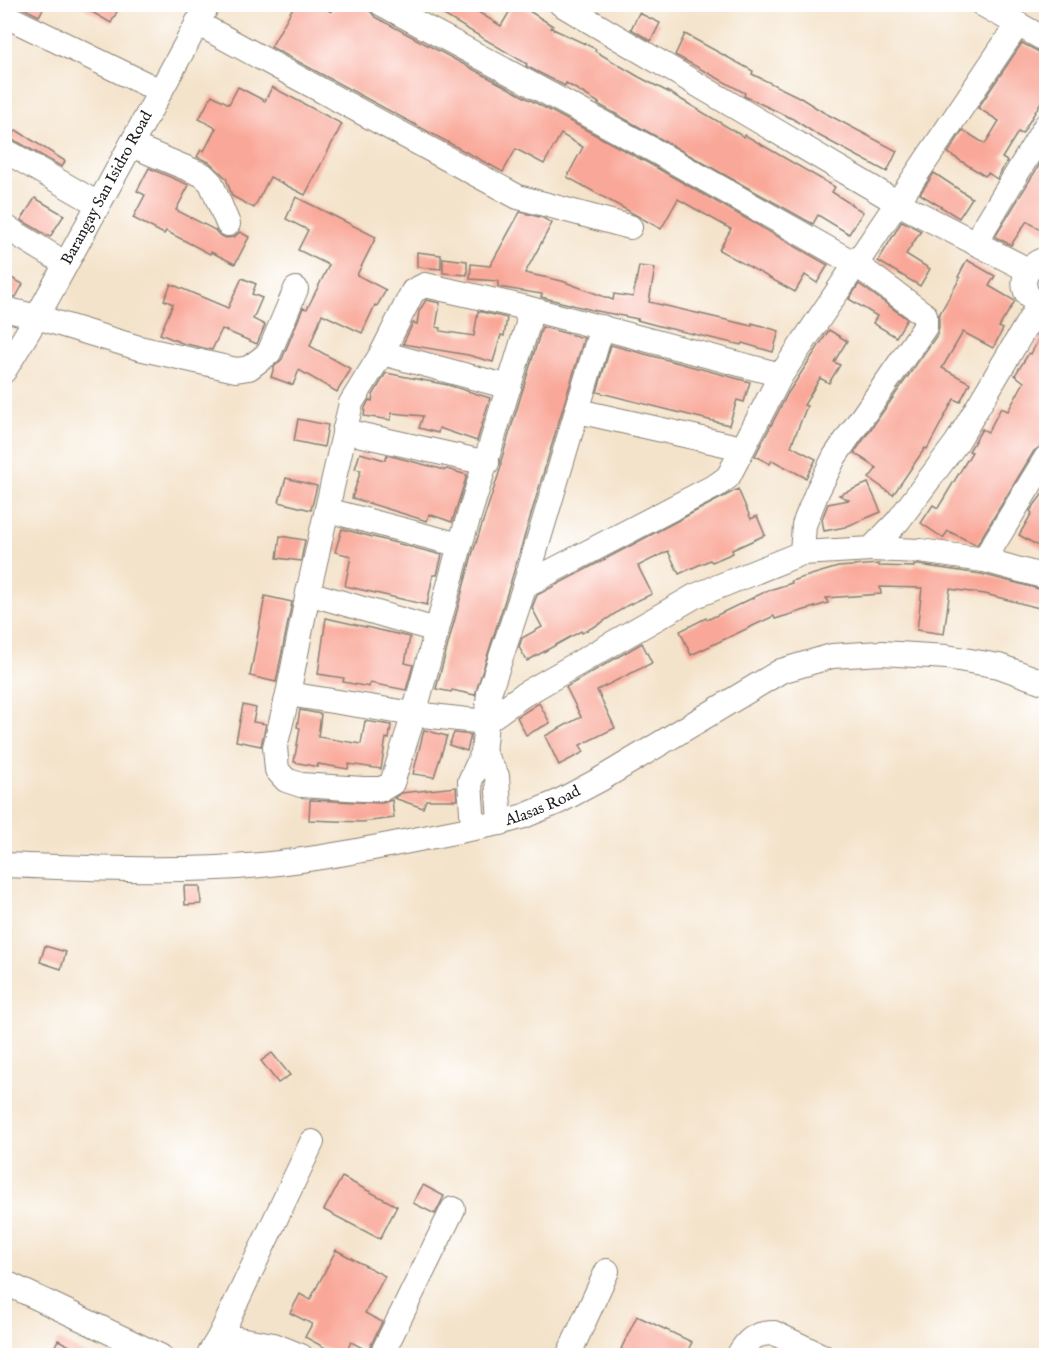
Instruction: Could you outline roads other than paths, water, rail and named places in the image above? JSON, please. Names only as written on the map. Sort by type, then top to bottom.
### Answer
[{"type":"street","points":[[382,4],[655,151],[857,265],[926,315],[925,327],[836,456],[817,492],[804,525],[802,553]]},
{"type":"street","points":[[561,4],[898,203],[975,243],[1037,265],[1024,286],[1032,300],[1043,305],[957,442],[898,521],[871,549]]},
{"type":"street","points":[[982,4],[1047,40]]},
{"type":"street","points":[[203,14],[518,197],[630,227]]},
{"type":"street","name":"Barangay San Isidro Road","points":[[4,371],[37,317],[203,14]]},
{"type":"street","points":[[6,16],[160,92]]},
{"type":"street","points":[[525,585],[717,485],[728,477],[781,375],[1018,24]]},
{"type":"street","points":[[975,243],[1047,124]]},
{"type":"street","points":[[131,145],[203,175],[211,183],[228,224]]},
{"type":"street","points":[[11,154],[98,204]]},
{"type":"street","points":[[4,226],[66,264]]},
{"type":"street","points":[[527,308],[528,324],[460,545],[414,714],[392,783],[382,789],[372,789],[301,785],[286,780],[277,770],[275,747],[351,403],[382,353],[413,291],[425,285],[527,308],[781,375]]},
{"type":"street","points":[[4,309],[139,348],[236,370],[249,368],[269,353],[296,290]]},
{"type":"street","points":[[473,828],[470,781],[483,753],[489,693],[525,585],[602,327]]},
{"type":"street","points":[[382,353],[509,387]]},
{"type":"street","points":[[578,411],[742,448]]},
{"type":"street","points":[[344,431],[486,464]]},
{"type":"street","points":[[984,560],[1047,459]]},
{"type":"street","points":[[327,510],[460,545]]},
{"type":"street","points":[[288,694],[414,714],[485,722],[523,695],[695,596],[802,553],[871,549],[920,551],[984,560],[1047,577]]},
{"type":"street","points":[[308,593],[436,630]]},
{"type":"street","name":"Alasas Road","points":[[4,866],[170,871],[261,865],[329,855],[500,823],[524,816],[575,793],[781,671],[832,656],[881,653],[946,657],[999,666],[1047,683]]},
{"type":"street","points":[[483,753],[497,776],[500,823]]},
{"type":"street","points":[[301,1356],[274,1346],[214,1346],[312,1142]]},
{"type":"street","points":[[381,1356],[453,1209]]},
{"type":"street","points":[[568,1356],[607,1271]]},
{"type":"street","points":[[4,1282],[160,1356]]},
{"type":"street","points":[[738,1356],[748,1340],[757,1335],[774,1333],[822,1356]]}]
